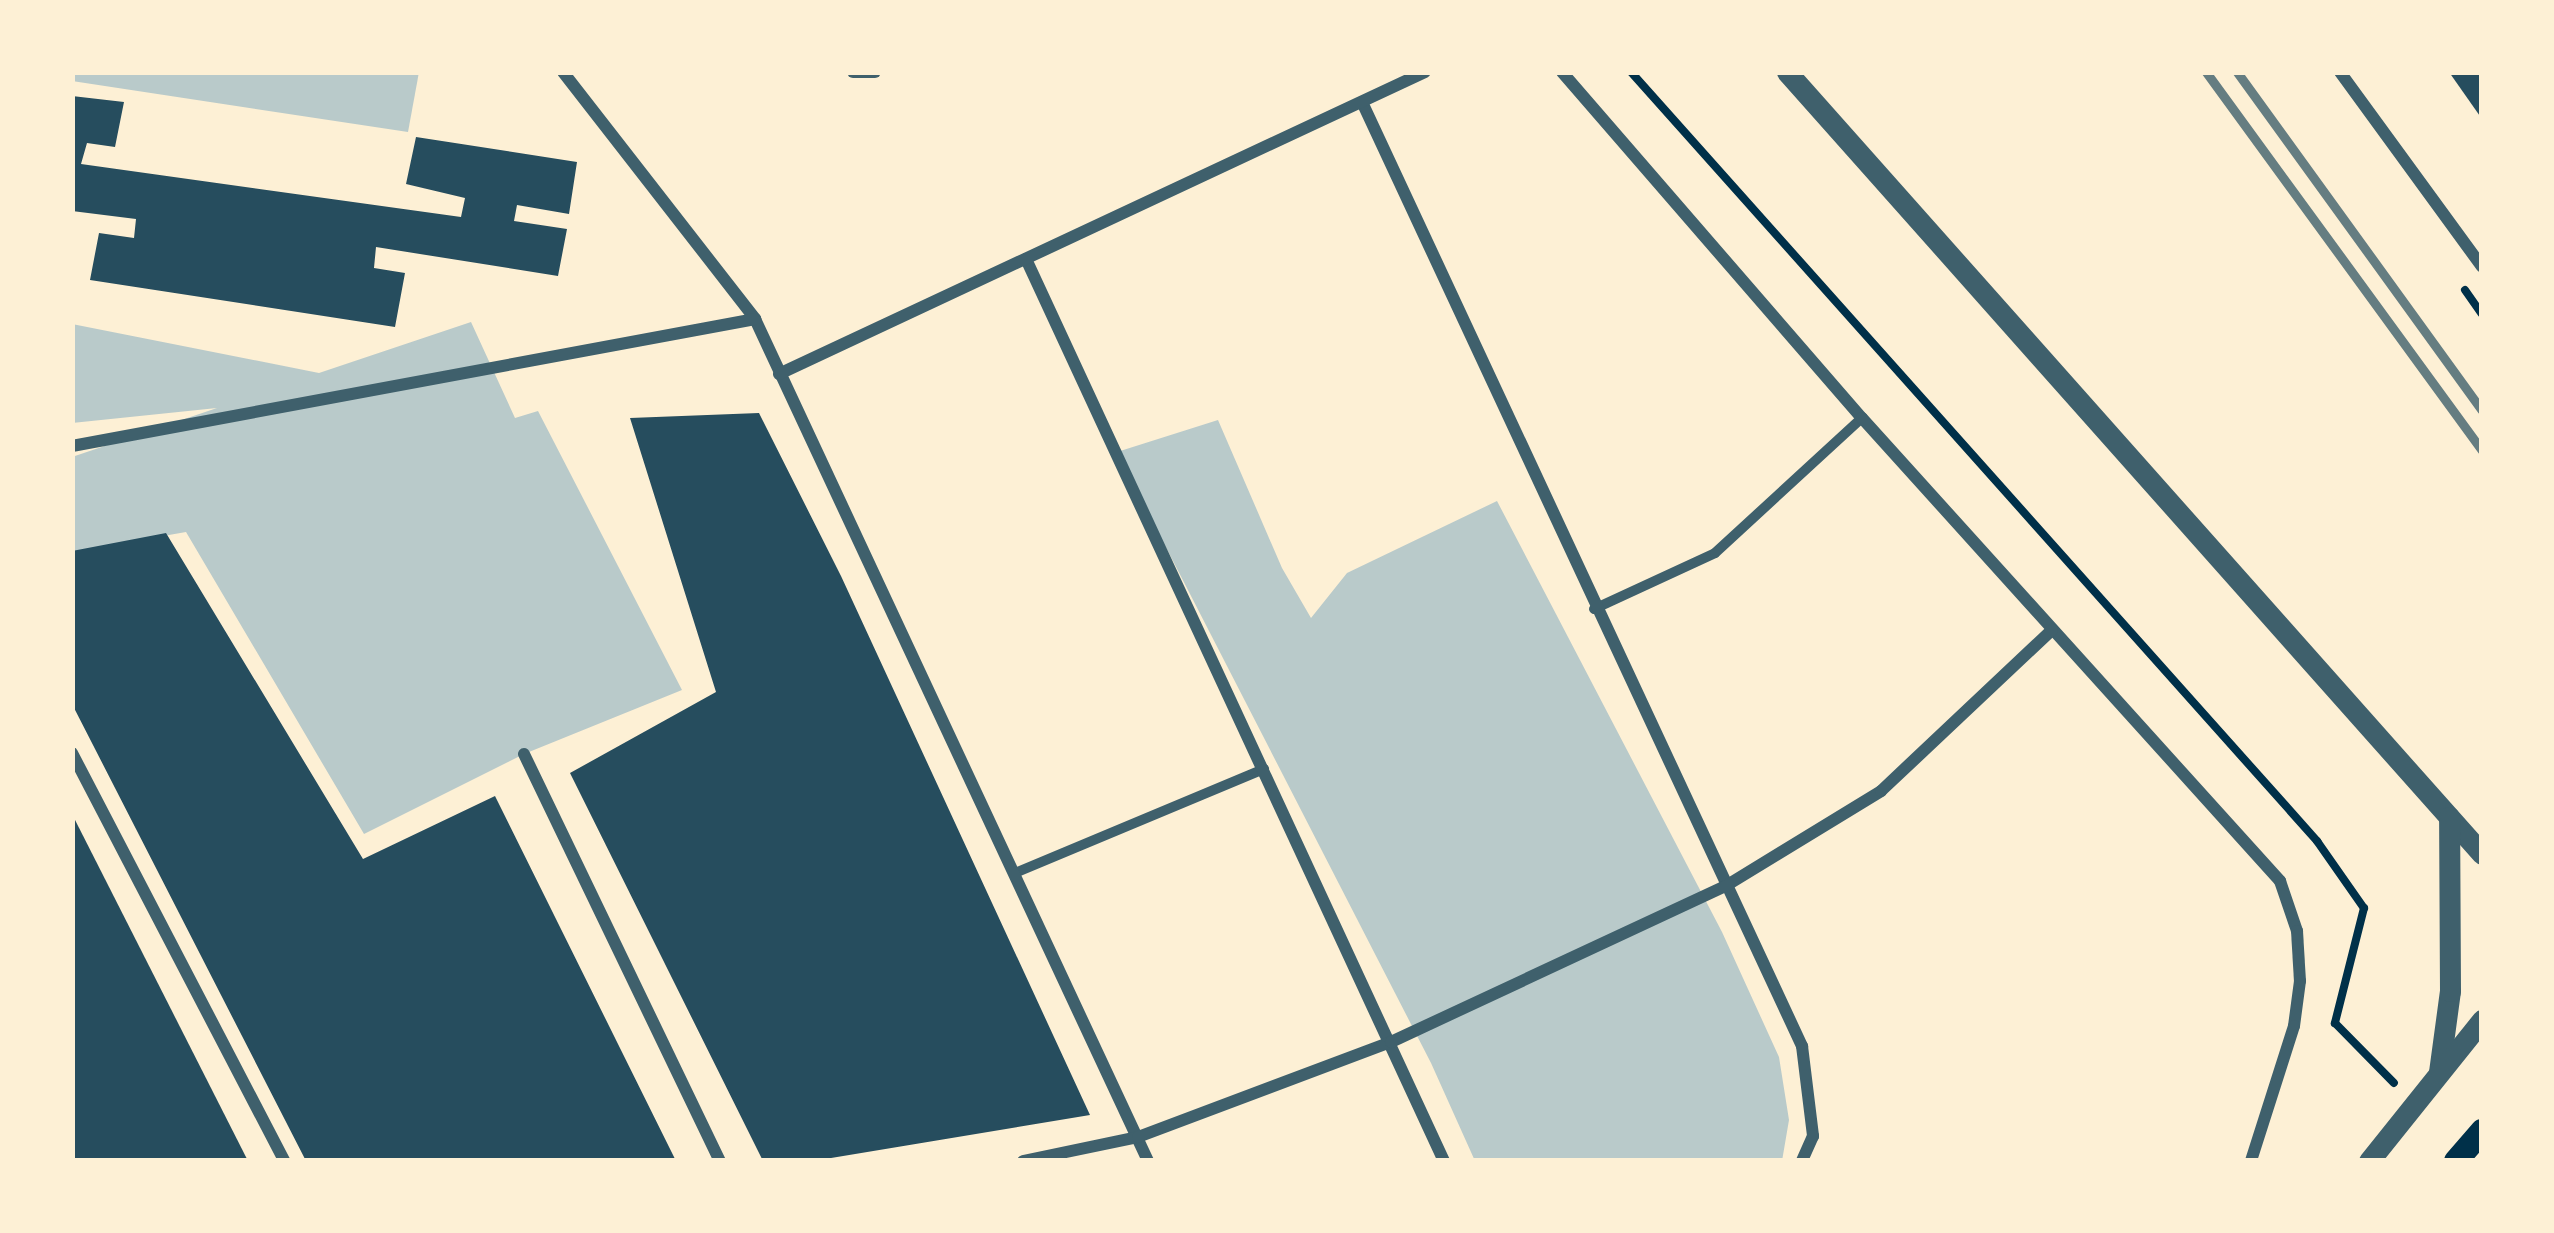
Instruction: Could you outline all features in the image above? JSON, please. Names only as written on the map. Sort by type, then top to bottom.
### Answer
[{"type":"main road","points":[[2456,1161],[2482,1131]]},
{"type":"street","points":[[563,72],[754,319],[1148,1161]]},
{"type":"street","points":[[856,74],[874,72]]},
{"type":"street","points":[[779,374],[1425,72]]},
{"type":"street","points":[[1562,72],[1862,418],[2280,881],[2297,931],[2300,981],[2294,1027],[2251,1161]]},
{"type":"street","points":[[1787,72],[2482,854]]},
{"type":"street","points":[[2340,72],[2482,267]]},
{"type":"street","points":[[1362,103],[1594,609],[1802,1046],[1814,1136],[1802,1161]]},
{"type":"street","points":[[1026,259],[1444,1161]]},
{"type":"street","points":[[72,446],[754,319]]},
{"type":"street","points":[[1594,609],[1714,553],[1862,418]]},
{"type":"street","points":[[1023,1161],[1138,1137],[1391,1042],[1724,887],[1880,790],[2051,630]]},
{"type":"street","points":[[72,753],[284,1161]]},
{"type":"street","points":[[524,754],[720,1161]]},
{"type":"street","points":[[1016,873],[1264,769]]},
{"type":"street","points":[[2439,1072],[2450,992],[2450,817]]},
{"type":"street","points":[[2369,1161],[2482,1020]]},
{"type":"path","points":[[1631,72],[2317,841],[2364,908],[2335,1023],[2383,1076],[2416,1100]]},
{"type":"shaded area","points":[[72,72],[419,72],[408,132],[72,81]]},
{"type":"shaded area","points":[[471,322],[515,418],[538,411],[682,690],[524,754],[364,834],[186,532],[72,552],[72,457],[217,408],[72,423],[72,324],[319,373]]},
{"type":"shaded area","points":[[1218,420],[1282,568],[1311,618],[1347,573],[1497,501],[1722,932],[1779,1057],[1789,1120],[1782,1161],[1475,1161],[1431,1063],[1117,452]]},
{"type":"building","points":[[2449,72],[2482,72],[2482,119]]},
{"type":"building","points":[[72,96],[124,102],[115,147],[87,143],[81,164],[461,217],[465,198],[406,184],[416,137],[577,162],[569,214],[517,205],[514,221],[567,229],[558,276],[376,247],[374,268],[405,273],[395,327],[90,280],[99,233],[134,238],[136,219],[72,211]]},
{"type":"building","points":[[759,413],[841,576],[1090,1115],[813,1161],[763,1161],[570,773],[716,692],[630,418]]},
{"type":"building","points":[[166,533],[363,859],[495,796],[676,1161],[306,1161],[72,704],[72,551]]},
{"type":"building","points":[[72,814],[248,1161],[72,1161]]},
{"type":"railway","points":[[2206,72],[2482,450]]},
{"type":"railway","points":[[2237,72],[2482,410]]}]
